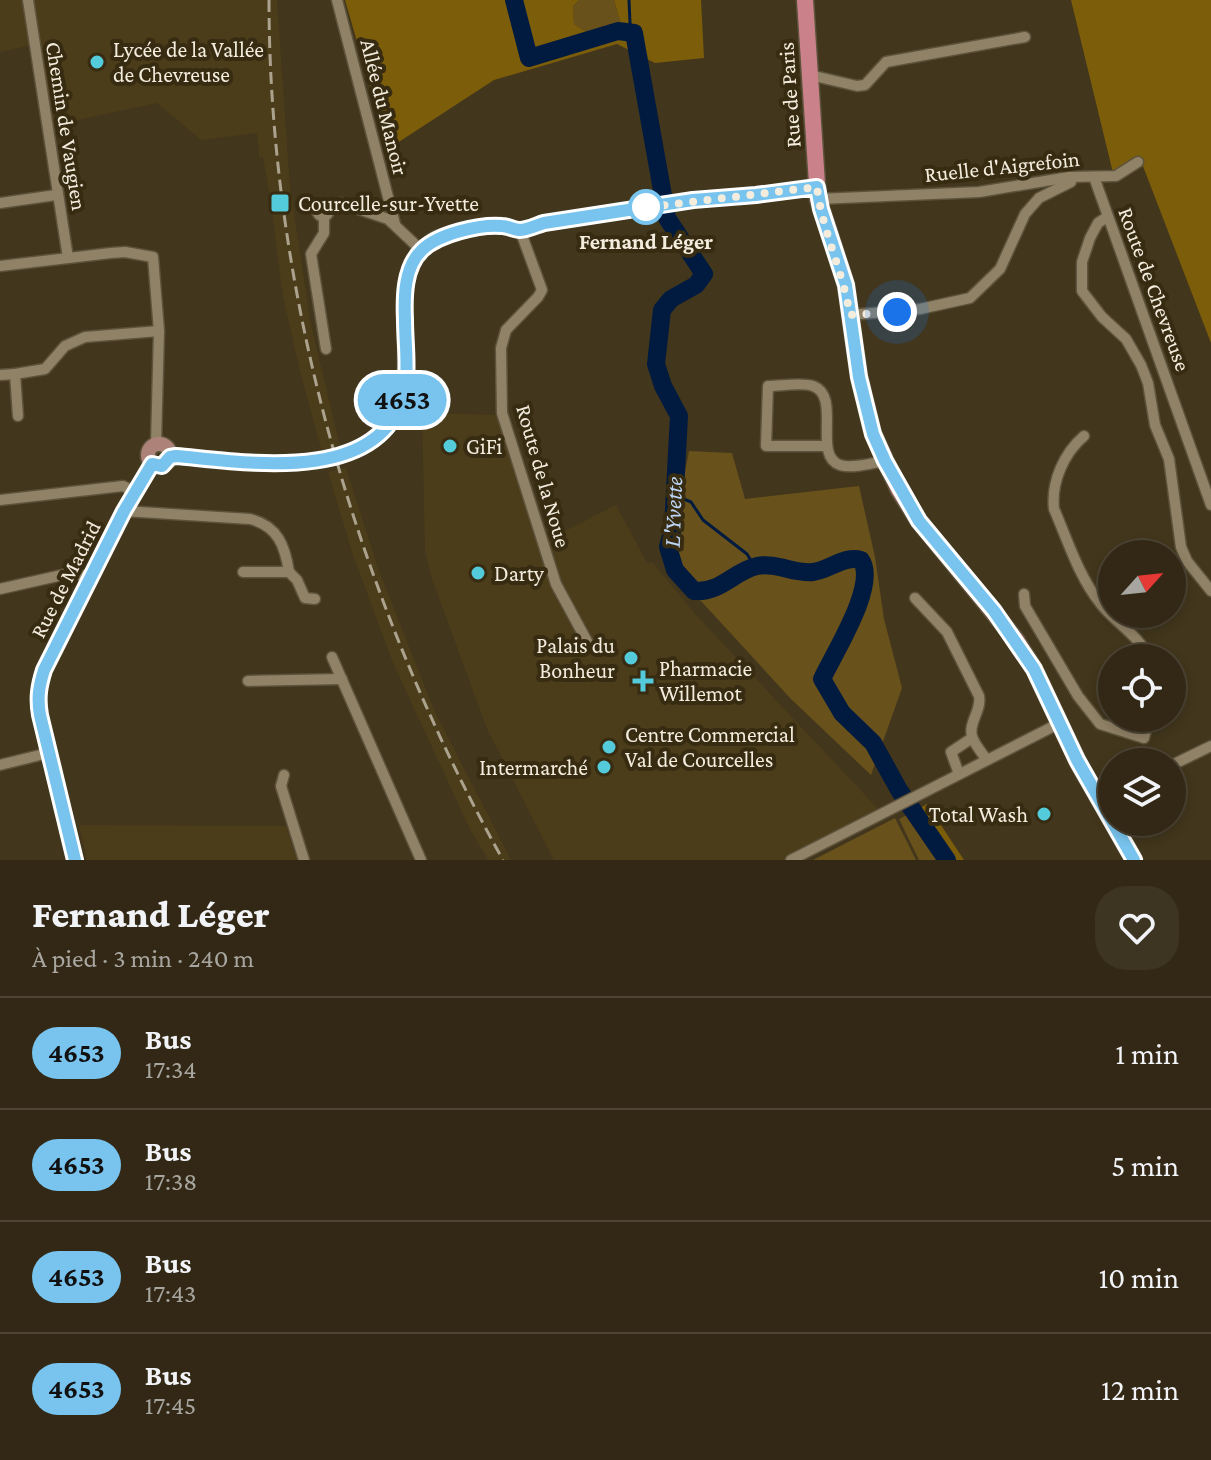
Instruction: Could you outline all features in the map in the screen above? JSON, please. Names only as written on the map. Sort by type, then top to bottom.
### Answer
[{"type":"main road","name":"Rue de Paris","points":[[805,0],[818,193],[846,285],[859,377],[873,434],[919,521],[1016,640],[1060,723],[1098,785]]},
{"type":"main road","name":"Rue de Paris","points":[[1123,836],[1134,860]]},
{"type":"street","name":"Chemin de Vaugien","points":[[28,0],[68,258]]},
{"type":"street","name":"Allée du Manoir","points":[[337,0],[395,224]]},
{"type":"street","points":[[810,75],[857,86],[865,85],[886,62],[1025,37]]},
{"type":"street","name":"Ruelle d'Aigrefoin","points":[[818,193],[979,192],[1116,176],[1138,162]]},
{"type":"street","points":[[850,315],[920,309],[970,298],[1000,269],[1025,214],[1039,198],[1061,185],[1092,180]]},
{"type":"street","name":"Route de Chevreuse","points":[[1092,180],[1211,505]]},
{"type":"street","points":[[170,457],[289,464],[343,454],[370,441],[383,429],[402,398],[406,367],[404,292],[411,268],[421,250],[448,234],[501,225],[520,230],[544,223],[693,200],[818,193]]},
{"type":"street","points":[[0,203],[56,195]]},
{"type":"street","points":[[326,349],[311,254],[324,233],[326,213],[340,203],[388,219],[421,250]]},
{"type":"street","points":[[1107,217],[1098,223],[1090,238],[1082,262],[1082,291],[1102,317],[1126,339],[1141,365],[1148,383],[1155,425],[1169,459],[1181,547],[1187,561],[1211,591]]},
{"type":"street","name":"Route de la Noue","points":[[520,230],[542,290],[506,330],[501,348],[502,413],[556,584],[589,645]]},
{"type":"street","points":[[2,265],[125,252],[153,257],[159,331],[156,444],[149,451],[152,464],[162,466],[170,457]]},
{"type":"street","points":[[0,375],[45,369],[65,346],[85,337],[159,331]]},
{"type":"street","points":[[15,374],[18,416]]},
{"type":"street","points":[[827,446],[766,446],[768,386],[812,386],[818,389],[827,409],[827,446],[835,463],[843,466],[885,461]]},
{"type":"street","points":[[1084,436],[1075,444],[1058,475],[1052,495],[1054,509],[1088,586],[1102,606],[1142,644]]},
{"type":"street","points":[[156,444],[166,447],[170,457]]},
{"type":"street","name":"Rue de Madrid","points":[[75,860],[48,753],[37,698],[39,684],[124,511],[152,464]]},
{"type":"street","points":[[0,500],[123,486],[135,492]]},
{"type":"street","points":[[124,511],[250,519],[266,523],[277,532],[289,572],[297,580],[305,598],[315,599]]},
{"type":"street","points":[[243,572],[289,572]]},
{"type":"street","points":[[0,589],[71,573],[91,577]]},
{"type":"street","points":[[1024,594],[1025,606],[1063,672],[1098,721]]},
{"type":"street","points":[[915,598],[947,632],[979,696],[981,705],[971,730],[972,738],[987,760]]},
{"type":"street","points":[[332,657],[421,860]]},
{"type":"street","points":[[248,681],[342,679]]},
{"type":"street","points":[[791,860],[1060,723]]},
{"type":"street","points":[[1125,732],[1144,738],[1146,732]]},
{"type":"street","points":[[959,774],[951,752],[972,738]]},
{"type":"street","points":[[1186,758],[1211,746]]},
{"type":"street","points":[[0,765],[48,753]]},
{"type":"street","points":[[284,775],[281,786],[304,860]]},
{"type":"shaded area","points":[[0,0],[277,0],[290,187],[311,325],[340,446],[322,452],[300,371],[283,297],[270,196],[263,157],[259,157],[257,133],[201,140],[157,103],[45,127],[32,45],[0,52]]},
{"type":"shaded area","points":[[345,0],[579,0],[573,6],[574,24],[588,33],[613,27],[620,21],[614,0],[701,0],[704,58],[655,63],[617,44],[494,80],[388,149]]},
{"type":"shaded area","points":[[579,0],[614,0],[620,21],[613,27],[588,33],[574,24],[573,6]]},
{"type":"shaded area","points":[[1071,0],[1211,0],[1211,343],[1141,161],[1113,173]]},
{"type":"shaded area","points":[[422,413],[500,415],[541,543],[616,505],[647,563],[652,562],[698,617],[883,814],[792,860],[554,860],[487,729],[432,579],[425,552]]},
{"type":"shaded area","points":[[689,451],[732,453],[745,499],[859,486],[875,557],[884,619],[902,688],[871,775],[791,699],[689,588],[672,540]]},
{"type":"shaded area","points":[[346,468],[378,568],[434,710],[511,860],[488,860],[469,827],[393,663],[353,555],[328,472]]},
{"type":"shaded area","points":[[927,804],[964,860],[939,860],[911,813]]},
{"type":"shaded area","points":[[911,813],[939,860],[919,860],[899,819]]},
{"type":"shaded area","points":[[895,818],[916,860],[813,860]]},
{"type":"shaded area","points":[[79,825],[286,826],[297,860],[87,860]]},
{"type":"waterway","name":"L'Yvette","points":[[514,0],[529,58],[618,31],[634,33],[667,218],[704,274],[696,285],[671,299],[662,310],[656,364],[663,386],[679,416],[673,528],[668,547],[675,570],[694,591],[704,591],[757,566],[813,572],[849,559],[861,560],[865,571],[859,602],[822,679],[842,713],[873,743],[899,790],[947,860]]},
{"type":"waterway","name":"L'Yvette","points":[[629,0],[630,23],[634,33]]},
{"type":"waterway","points":[[676,496],[691,502],[703,520],[747,554],[755,567]]},
{"type":"railway","points":[[269,0],[273,112],[285,223],[305,335],[332,445],[366,553],[406,659],[452,761],[503,860]]},
{"type":"bus line","name":"4653","points":[[75,860],[40,715],[37,698],[39,684],[124,511],[152,464],[162,466],[170,457],[176,456],[289,464],[343,454],[370,441],[395,414],[402,398],[406,367],[404,292],[411,268],[421,250],[448,234],[501,225],[520,230],[544,223],[693,200],[817,187],[818,199],[846,285],[859,377],[873,434],[885,461],[919,521],[1016,640],[1034,669],[1077,760],[1134,860]]},
{"type":"place","name":"Lycée de la Vallée de Chevreuse","points":[[97,62]]},
{"type":"place","name":"Courcelle-sur-Yvette","points":[[280,203]]},
{"type":"place","name":"Fernand Léger","points":[[646,207]]},
{"type":"place","name":"GiFi","points":[[450,446]]},
{"type":"place","name":"Darty","points":[[478,573]]},
{"type":"place","name":"Palais du Bonheur","points":[[631,658]]},
{"type":"place","name":"Pharmacie Willemot","points":[[643,681]]},
{"type":"place","name":"Centre Commercial Val de Courcelles","points":[[609,747]]},
{"type":"place","name":"Intermarché","points":[[604,767]]},
{"type":"place","name":"Total Wash","points":[[1044,814]]},
{"type":"route","points":[[646,207],[641,208],[817,187],[818,199],[846,285],[850,315],[897,312]]}]
